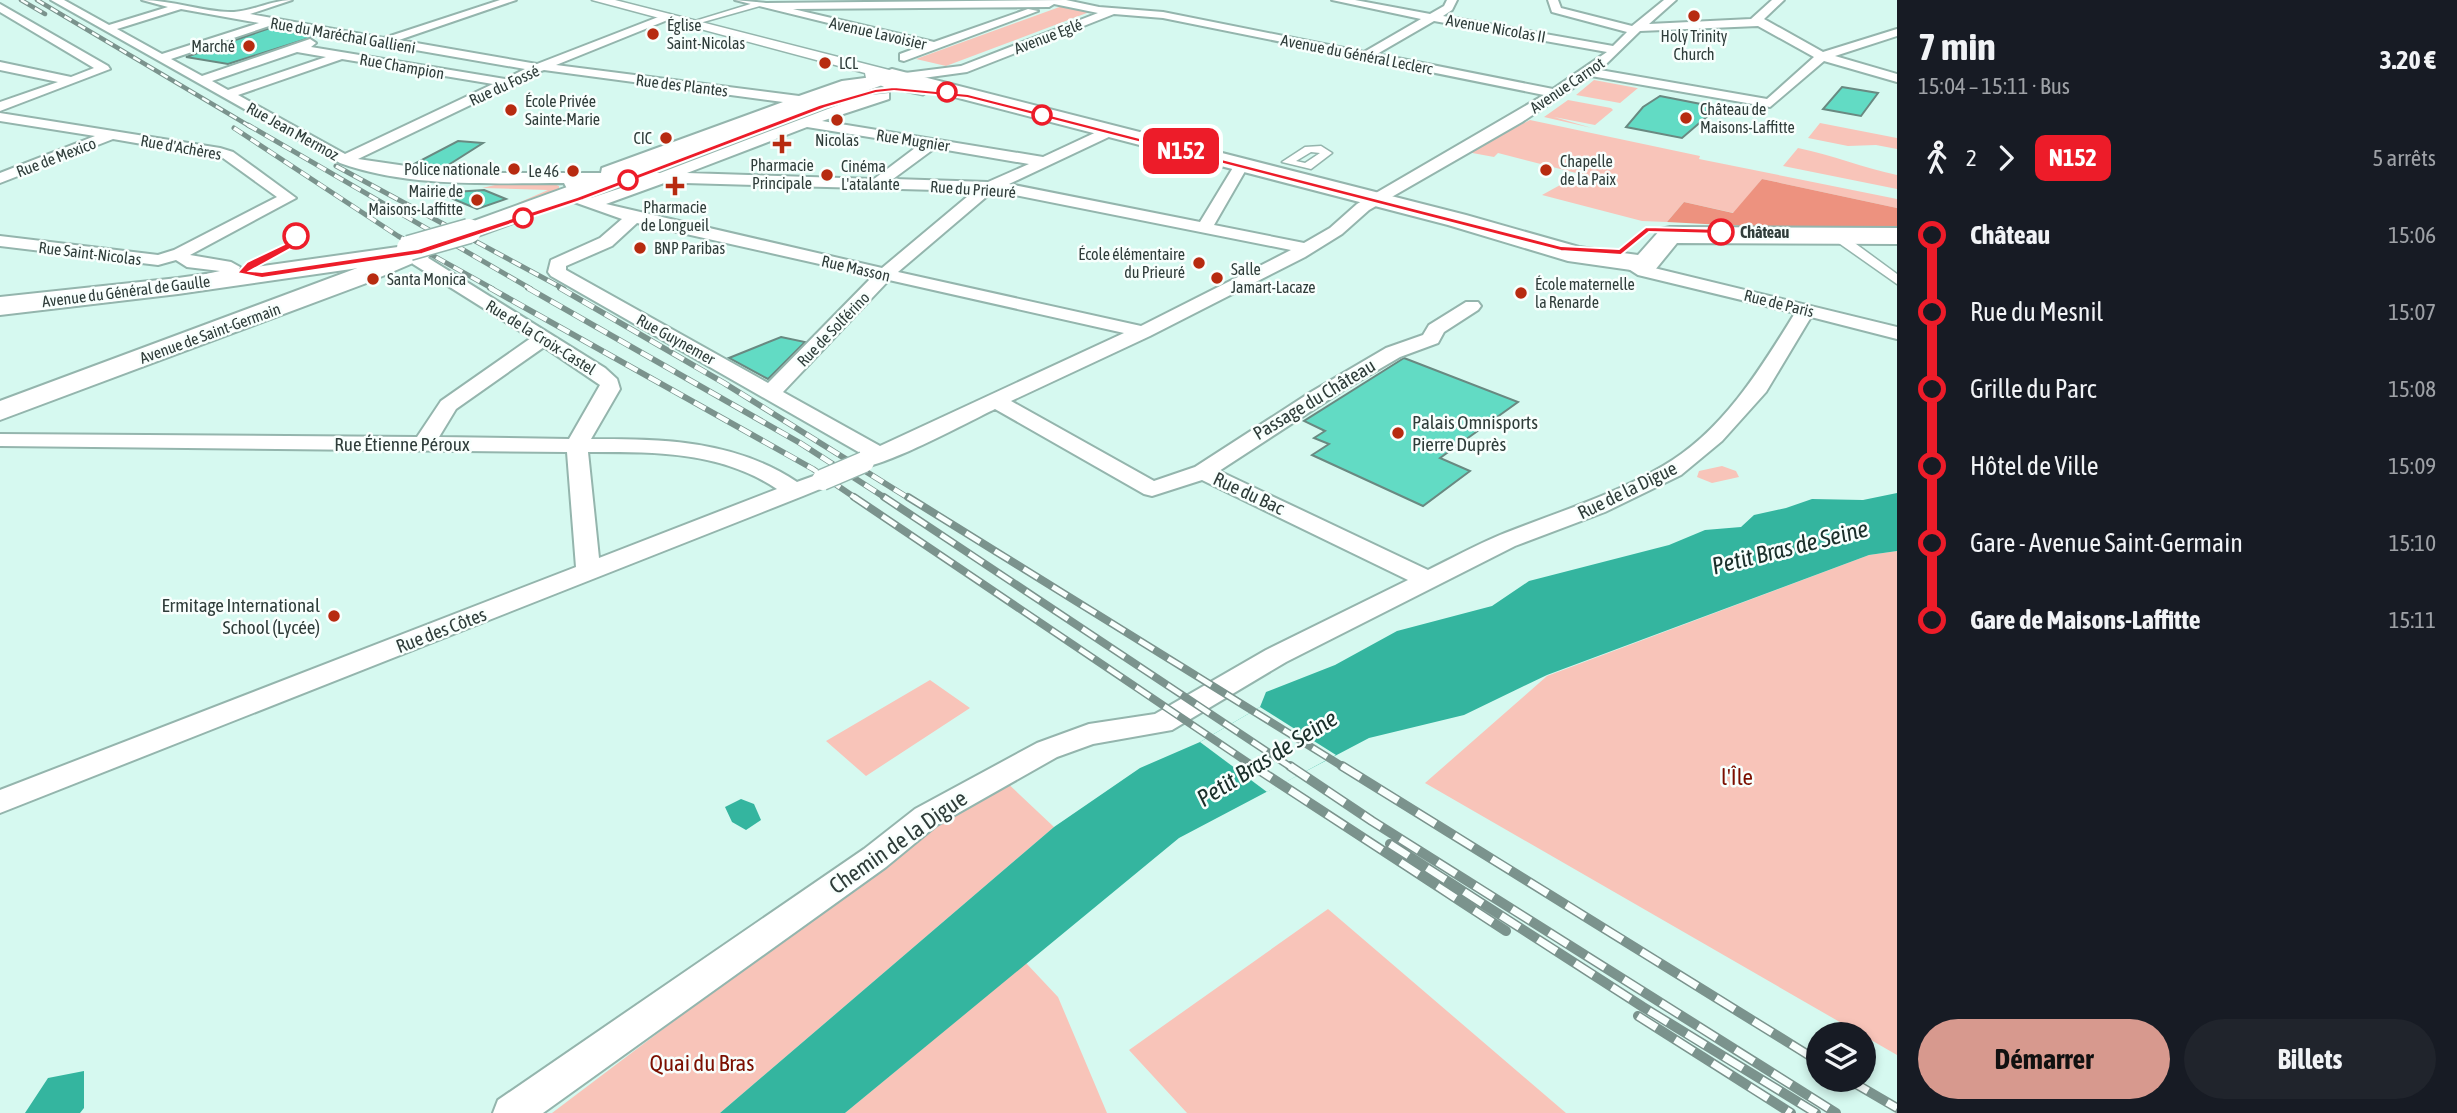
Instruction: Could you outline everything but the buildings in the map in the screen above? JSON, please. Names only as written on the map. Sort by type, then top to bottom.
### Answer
[{"type":"main road","name":"Rue de Paris","points":[[878,81],[968,96]]},
{"type":"main road","name":"Rue de Paris","points":[[878,81],[968,96],[1457,220],[1599,260],[1637,263]]},
{"type":"main road","points":[[794,115],[878,81]]},
{"type":"main road","points":[[414,250],[472,232],[794,115],[878,81]]},
{"type":"main road","points":[[1397,188],[1401,197],[1411,204],[1457,220]]},
{"type":"main road","points":[[1637,263],[1658,232],[1897,236]]},
{"type":"main road","name":"Avenue du Général de Gaulle","points":[[0,305],[414,250]]},
{"type":"main road","name":"Avenue du Général de Gaulle","points":[[0,305],[186,285],[414,250]]},
{"type":"main road","name":"Avenue de Saint-Germain","points":[[0,411],[356,279],[414,250]]},
{"type":"street","name":"Rue du Maréchal Gallieni","points":[[147,0],[540,67]]},
{"type":"street","points":[[231,16],[287,0]]},
{"type":"street","points":[[227,95],[511,0]]},
{"type":"street","points":[[599,0],[839,62],[878,81],[954,70]]},
{"type":"street","name":"Avenue Lavoisier","points":[[740,0],[935,46]]},
{"type":"street","name":"Avenue du Général Leclerc","points":[[1120,0],[1138,1],[1163,15]]},
{"type":"street","name":"Avenue Nicolas II","points":[[1337,0],[1613,50]]},
{"type":"street","points":[[1365,56],[1448,8],[1452,0]]},
{"type":"street","points":[[1553,0],[1556,10],[1636,29],[1760,22],[1822,56],[1897,78]]},
{"type":"street","name":"Avenue Carnot","points":[[1143,332],[1336,231],[1346,219],[1373,200],[1465,150],[1606,60],[1613,50],[1671,0]]},
{"type":"street","points":[[1760,22],[1757,19],[1779,0]]},
{"type":"street","name":"Avenue Eglé","points":[[878,81],[954,70],[1138,1]]},
{"type":"street","name":"Avenue du Général Leclerc","points":[[762,5],[1055,2],[1111,12],[1163,15],[1552,93]]},
{"type":"street","name":"Avenue Eglé","points":[[878,81],[935,46],[1055,2]]},
{"type":"street","name":"Rue Jean Mermoz","points":[[68,3],[106,29],[345,160],[365,167],[454,178],[592,187]]},
{"type":"street","points":[[689,24],[762,5]]},
{"type":"street","points":[[0,7],[104,69],[0,107]]},
{"type":"street","points":[[106,29],[179,7]]},
{"type":"street","name":"Rue du Fossé","points":[[345,160],[540,67],[666,17]]},
{"type":"street","points":[[13,26],[27,23]]},
{"type":"street","points":[[161,58],[270,23]]},
{"type":"street","points":[[1586,71],[1764,103],[1775,100],[1809,64],[1822,56],[1897,32]]},
{"type":"street","points":[[201,80],[337,34]]},
{"type":"street","name":"Rue Champion","points":[[297,48],[507,83]]},
{"type":"street","points":[[0,66],[74,81]]},
{"type":"street","name":"Rue des Plantes","points":[[540,67],[794,115]]},
{"type":"street","points":[[592,187],[794,115],[867,99],[878,81]]},
{"type":"street","points":[[592,187],[607,199],[663,177],[794,115]]},
{"type":"street","name":"Rue Mugnier","points":[[794,115],[932,143],[1046,162]]},
{"type":"street","name":"Rue d'Achères","points":[[0,117],[228,155],[286,194],[288,198],[277,205],[180,254]]},
{"type":"street","name":"Rue de Solférino","points":[[770,393],[885,274],[972,200],[991,188],[1108,132]]},
{"type":"street","name":"Rue de Mexico","points":[[0,178],[111,135]]},
{"type":"street","points":[[877,184],[932,143]]},
{"type":"street","points":[[1205,227],[1241,166]]},
{"type":"street","name":"Rue du Prieuré","points":[[592,187],[663,177],[991,188],[1305,248]]},
{"type":"street","name":"Rue Masson","points":[[592,187],[633,218],[1143,332]]},
{"type":"street","name":"Rue Guynemer","points":[[633,218],[606,242],[585,248],[557,264],[557,272],[770,393],[873,459]]},
{"type":"street","points":[[1837,236],[1897,280]]},
{"type":"street","name":"Rue Saint-Nicolas","points":[[0,241],[145,260],[158,260],[180,254]]},
{"type":"street","name":"Rue de la Croix-Castel","points":[[414,250],[419,260],[598,372],[610,383],[610,389],[577,444]]},
{"type":"street","points":[[180,254],[187,262],[231,267],[230,274],[186,285]]},
{"type":"street","name":"Rue de Paris","points":[[1637,263],[1897,333]]},
{"type":"street","name":"Passage du Château","points":[[1203,472],[1250,437],[1330,388],[1411,343],[1431,339],[1436,329],[1472,306]]},
{"type":"street","name":"Rue de la Digue","points":[[1429,580],[1506,541],[1597,507],[1673,470],[1714,436],[1759,388],[1806,310]]},
{"type":"street","name":"Rue des Côtes","points":[[0,802],[822,481],[1143,332]]},
{"type":"street","points":[[424,444],[448,405],[543,339]]},
{"type":"street","name":"Rue du Bac","points":[[996,401],[1152,489],[1203,472],[1429,580]]},
{"type":"street","name":"Rue Étienne Péroux","points":[[0,440],[673,446],[699,449],[766,472],[795,491]]},
{"type":"street","points":[[577,444],[589,572]]},
{"type":"street","name":"Chemin de la Digue","points":[[512,1113],[875,858],[926,817],[964,793],[1046,750],[1089,734],[1162,723],[1276,656],[1429,580]]},
{"type":"green space","points":[[1065,5],[1092,11],[946,66],[916,59]]},
{"type":"green space","points":[[1594,80],[1638,88],[1620,103],[1576,95]]},
{"type":"green space","points":[[1568,100],[1613,110],[1595,125],[1554,117],[1592,128],[1544,117]]},
{"type":"green space","points":[[1530,120],[1700,156],[1699,159],[1897,199],[1897,208],[1762,179],[1734,213],[1684,202],[1667,222],[1642,221],[1542,195],[1580,174],[1498,153],[1494,157],[1467,152]]},
{"type":"green space","points":[[1820,123],[1897,138],[1897,149],[1876,145],[1848,146],[1808,138]]},
{"type":"green space","points":[[1798,148],[1897,175],[1897,189],[1783,166]]},
{"type":"green space","points":[[508,182],[551,183],[559,186],[559,191],[520,205],[518,203],[548,190],[482,188]]},
{"type":"green space","points":[[1722,466],[1736,471],[1739,477],[1712,483],[1697,477],[1699,471]]},
{"type":"green space","name":"l'Île","points":[[1897,551],[1897,1055],[1876,1043],[1876,1022],[1840,1022],[1425,783],[1547,676],[1869,555]]},
{"type":"green space","points":[[930,680],[970,708],[866,776],[826,741]]},
{"type":"green space","name":"Quai du Bras","points":[[1003,779],[1054,827],[720,1113],[552,1113],[953,810]]},
{"type":"green space","points":[[1328,909],[1566,1113],[1187,1113],[1129,1050]]},
{"type":"green space","points":[[1026,963],[1058,997],[1107,1113],[845,1113]]},
{"type":"shaded area","points":[[1762,179],[1897,208],[1897,227],[1743,226],[1667,222],[1684,202],[1733,213]]},
{"type":"water","name":"Petit Bras de Seine","points":[[1897,493],[1897,551],[1869,555],[1547,675],[1464,715],[1369,738],[1179,838],[845,1113],[720,1113],[1054,827],[1140,768],[1200,742],[1260,707],[1266,692],[1335,665],[1397,631],[1492,606],[1529,581],[1669,545],[1705,530],[1741,527],[1754,515],[1812,499],[1863,500]]},
{"type":"water","points":[[741,799],[754,804],[761,820],[746,830],[732,822],[725,807]]},
{"type":"water","points":[[84,1071],[84,1108],[80,1113],[25,1113],[48,1078]]},
{"type":"pier","points":[[1260,707],[1336,755],[1267,792],[1200,742]]},
{"type":"railway","points":[[21,0],[45,14]]},
{"type":"railway","points":[[37,0],[251,127]]},
{"type":"railway","points":[[248,125],[531,289]]},
{"type":"railway","points":[[234,128],[398,236],[493,289]]},
{"type":"railway","points":[[336,166],[564,289]]},
{"type":"railway","points":[[490,288],[813,469],[857,499]]},
{"type":"railway","points":[[528,288],[800,443],[887,499]]},
{"type":"railway","points":[[560,288],[724,383],[910,499]]},
{"type":"railway","points":[[854,497],[1254,767]]},
{"type":"railway","points":[[884,497],[1292,768]]},
{"type":"railway","points":[[908,497],[1345,768]]},
{"type":"railway","points":[[1290,766],[1372,821],[1836,1113]]},
{"type":"railway","points":[[1342,766],[1806,1054]]},
{"type":"railway","points":[[1254,767],[1506,931]]},
{"type":"railway","points":[[1390,844],[1643,1007],[1816,1113]]},
{"type":"railway","points":[[1638,1016],[1791,1113]]},
{"type":"railway","points":[[1870,1092],[1897,1108]]},
{"type":"bus line","name":"N152","points":[[296,236],[291,245],[251,264],[242,273],[262,275],[419,252],[580,199],[822,106],[875,91],[894,89],[929,90],[968,96],[1561,248],[1621,252],[1646,229],[1721,232]]},
{"type":"place","name":"Holy Trinity Church","points":[[1694,16]]},
{"type":"place","name":"Église Saint-Nicolas","points":[[653,34]]},
{"type":"place","name":"Marché","points":[[249,46]]},
{"type":"place","name":"LCL","points":[[825,63]]},
{"type":"place","name":"École Privée Sainte-Marie","points":[[511,110]]},
{"type":"place","name":"Château de Maisons-Laffitte","points":[[1686,118]]},
{"type":"place","name":"Nicolas","points":[[837,120]]},
{"type":"place","name":"CIC","points":[[666,138]]},
{"type":"place","name":"Pharmacie Principale","points":[[782,144]]},
{"type":"place","name":"Police nationale","points":[[514,169]]},
{"type":"place","name":"Chapelle de la Paix","points":[[1546,170]]},
{"type":"place","name":"Le 46","points":[[573,171]]},
{"type":"place","name":"Cinéma L'atalante","points":[[827,175]]},
{"type":"place","name":"Pharmacie de Longueil","points":[[675,186]]},
{"type":"place","name":"Mairie de Maisons-Laffitte","points":[[477,200]]},
{"type":"place","name":"Château","points":[[1721,232]]},
{"type":"place","name":"BNP Paribas","points":[[640,248]]},
{"type":"place","name":"École élémentaire du Prieuré","points":[[1199,263]]},
{"type":"place","name":"Salle Jamart-Lacaze","points":[[1217,278]]},
{"type":"place","name":"Santa Monica","points":[[373,279]]},
{"type":"place","name":"École maternelle la Renarde","points":[[1521,293]]},
{"type":"place","name":"Palais Omnisports Pierre Duprès","points":[[1398,433]]},
{"type":"place","name":"Ermitage International School (Lycée)","points":[[334,616]]}]
